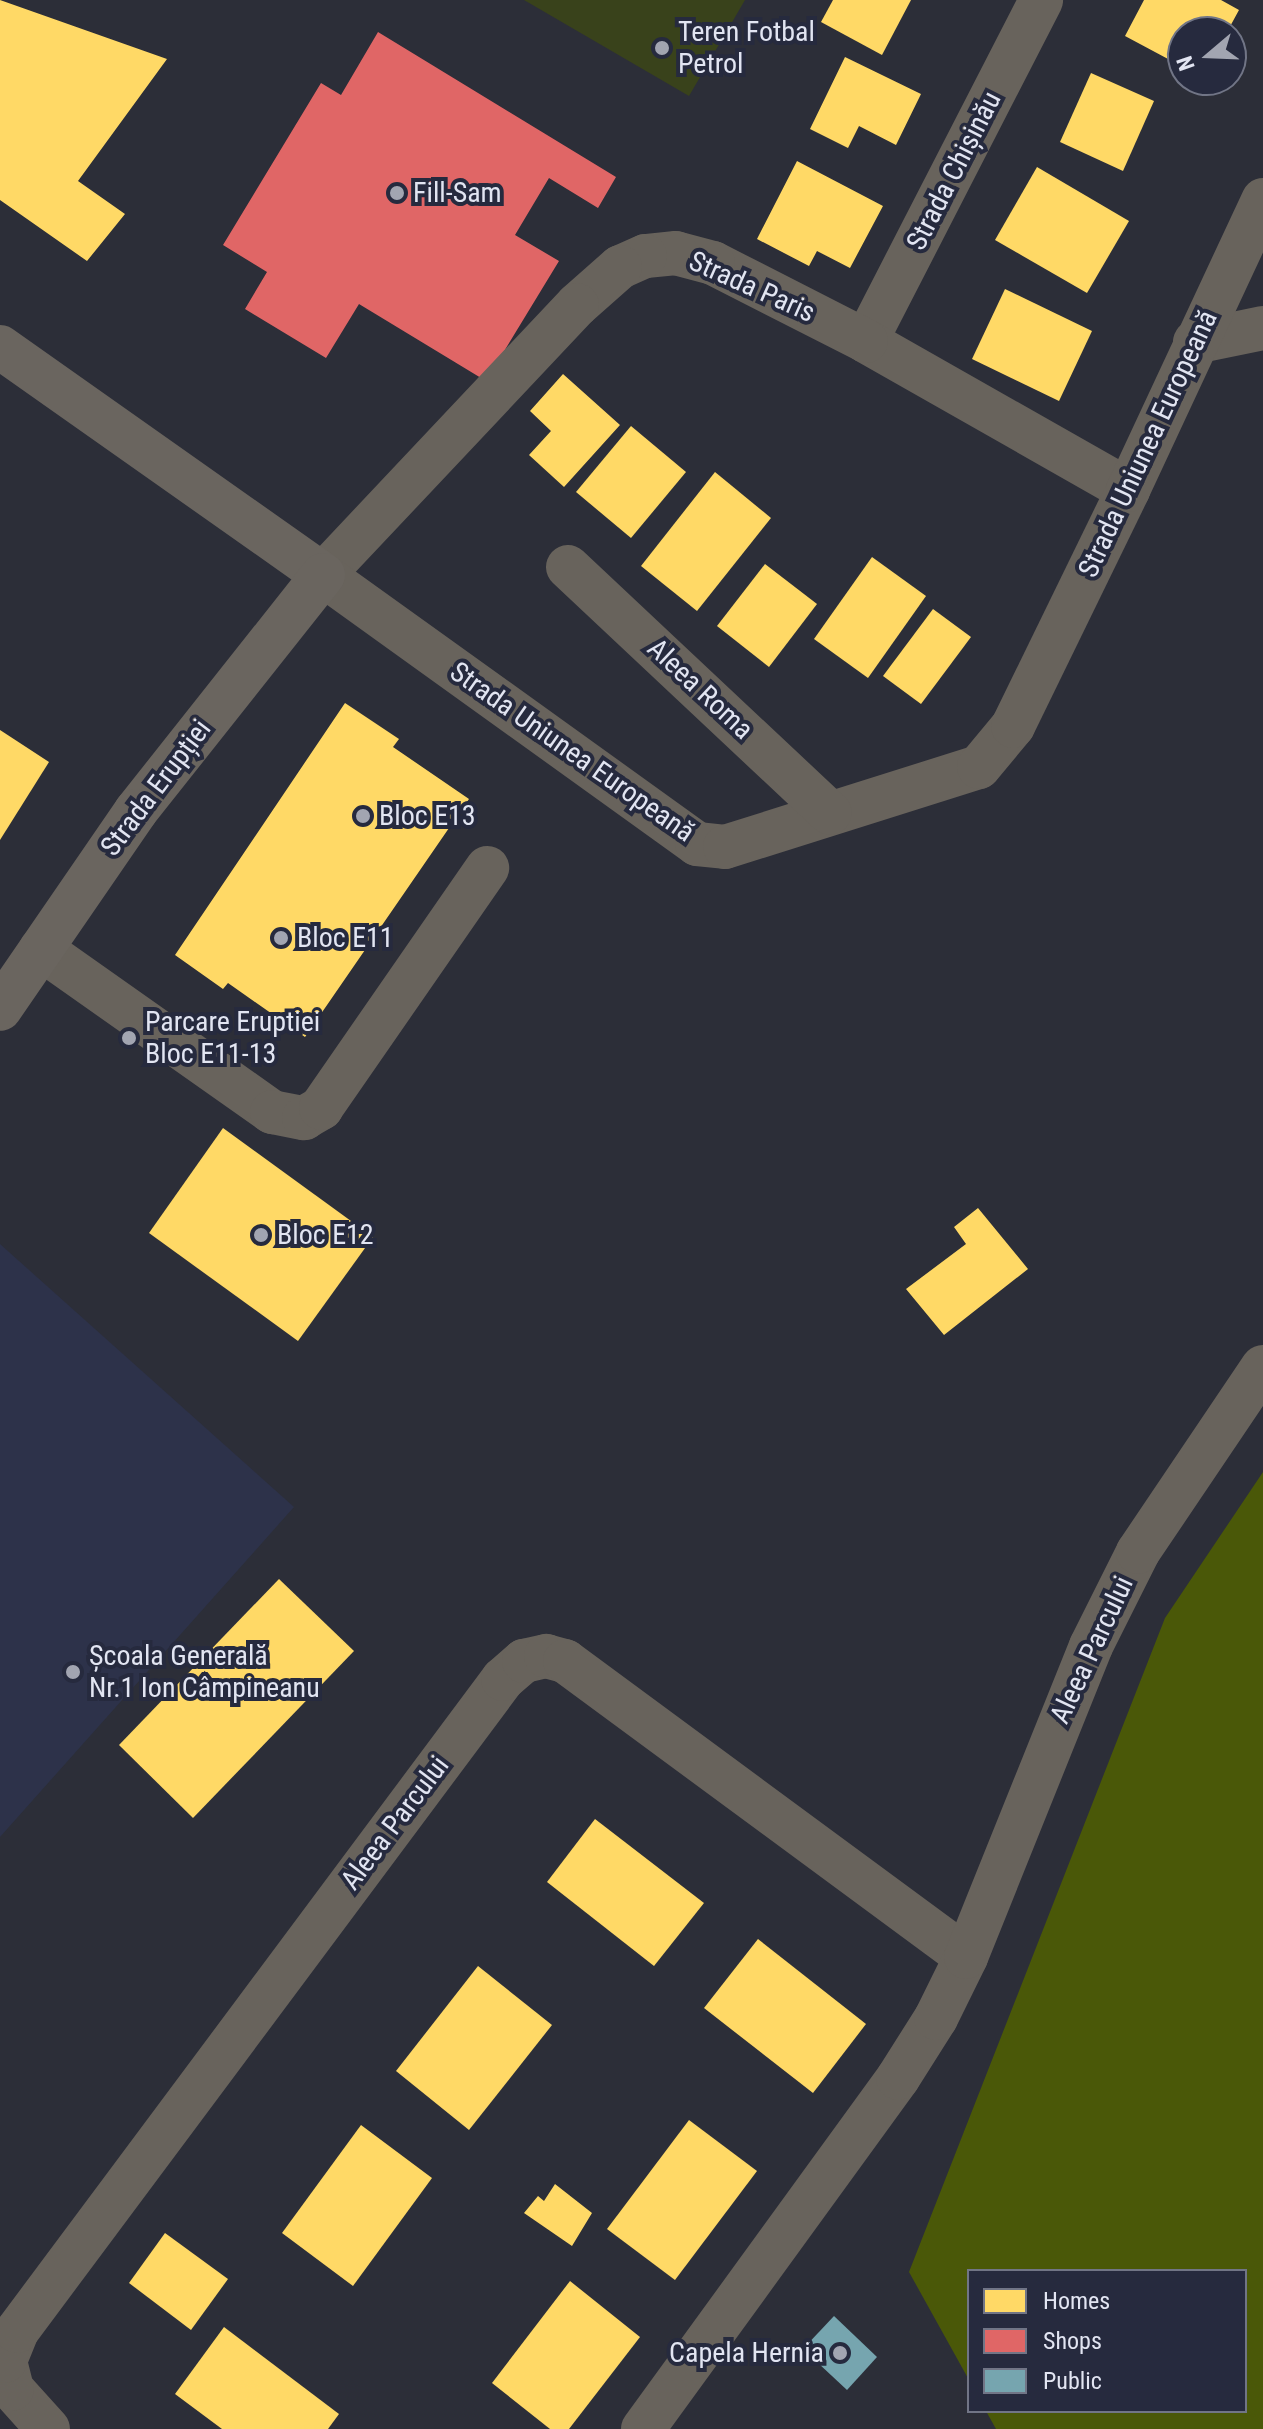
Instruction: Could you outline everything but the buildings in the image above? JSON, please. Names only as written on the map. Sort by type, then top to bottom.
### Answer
[{"type":"street","name":"Strada Chișinău","points":[[866,341],[1041,0]]},
{"type":"street","name":"Strada Uniunea Europeană","points":[[0,347],[697,844],[725,847],[979,767],[1000,748],[1128,490],[1263,200]]},
{"type":"street","name":"Strada Paris","points":[[323,575],[577,305],[620,267],[645,256],[676,253],[713,263],[866,341],[1128,490]]},
{"type":"street","points":[[1195,342],[1263,328]]},
{"type":"street","name":"Aleea Roma","points":[[568,567],[830,813]]},
{"type":"street","name":"Strada Erupției","points":[[0,1009],[136,811],[323,575]]},
{"type":"street","points":[[41,949],[272,1112],[304,1118],[321,1108],[487,868]]},
{"type":"street","name":"Aleea Parcului","points":[[643,2429],[898,2078],[966,1957],[1068,1700],[1131,1565],[1263,1367]]},
{"type":"street","name":"Aleea Parcului","points":[[48,2429],[12,2389],[5,2361],[17,2331],[493,1692],[524,1661],[546,1656],[565,1661],[966,1957]]},
{"type":"shaded area","name":"Școala Generală Nr.1 Ion Câmpineanu","points":[[0,1244],[294,1507],[0,1837]]},
{"type":"green space","name":"Teren Fotbal Petrol","points":[[524,0],[745,0],[689,96]]},
{"type":"green space","points":[[1263,1472],[1263,2429],[996,2429],[987,2413],[1247,2413],[1247,2269],[967,2269],[967,2376],[909,2272],[1165,1618]]},
{"type":"place","name":"Teren Fotbal Petrol","points":[[662,48]]},
{"type":"place","name":"Fill-Sam","points":[[397,193]]},
{"type":"place","name":"Bloc E13","points":[[363,816]]},
{"type":"place","name":"Bloc E11","points":[[281,938]]},
{"type":"place","name":"Parcare Eruptiei Bloc E11-13","points":[[129,1038]]},
{"type":"place","name":"Bloc E12","points":[[261,1235]]},
{"type":"place","name":"Școala Generală Nr.1 Ion Câmpineanu","points":[[73,1672]]},
{"type":"place","name":"Capela Hernia","points":[[840,2353]]}]
